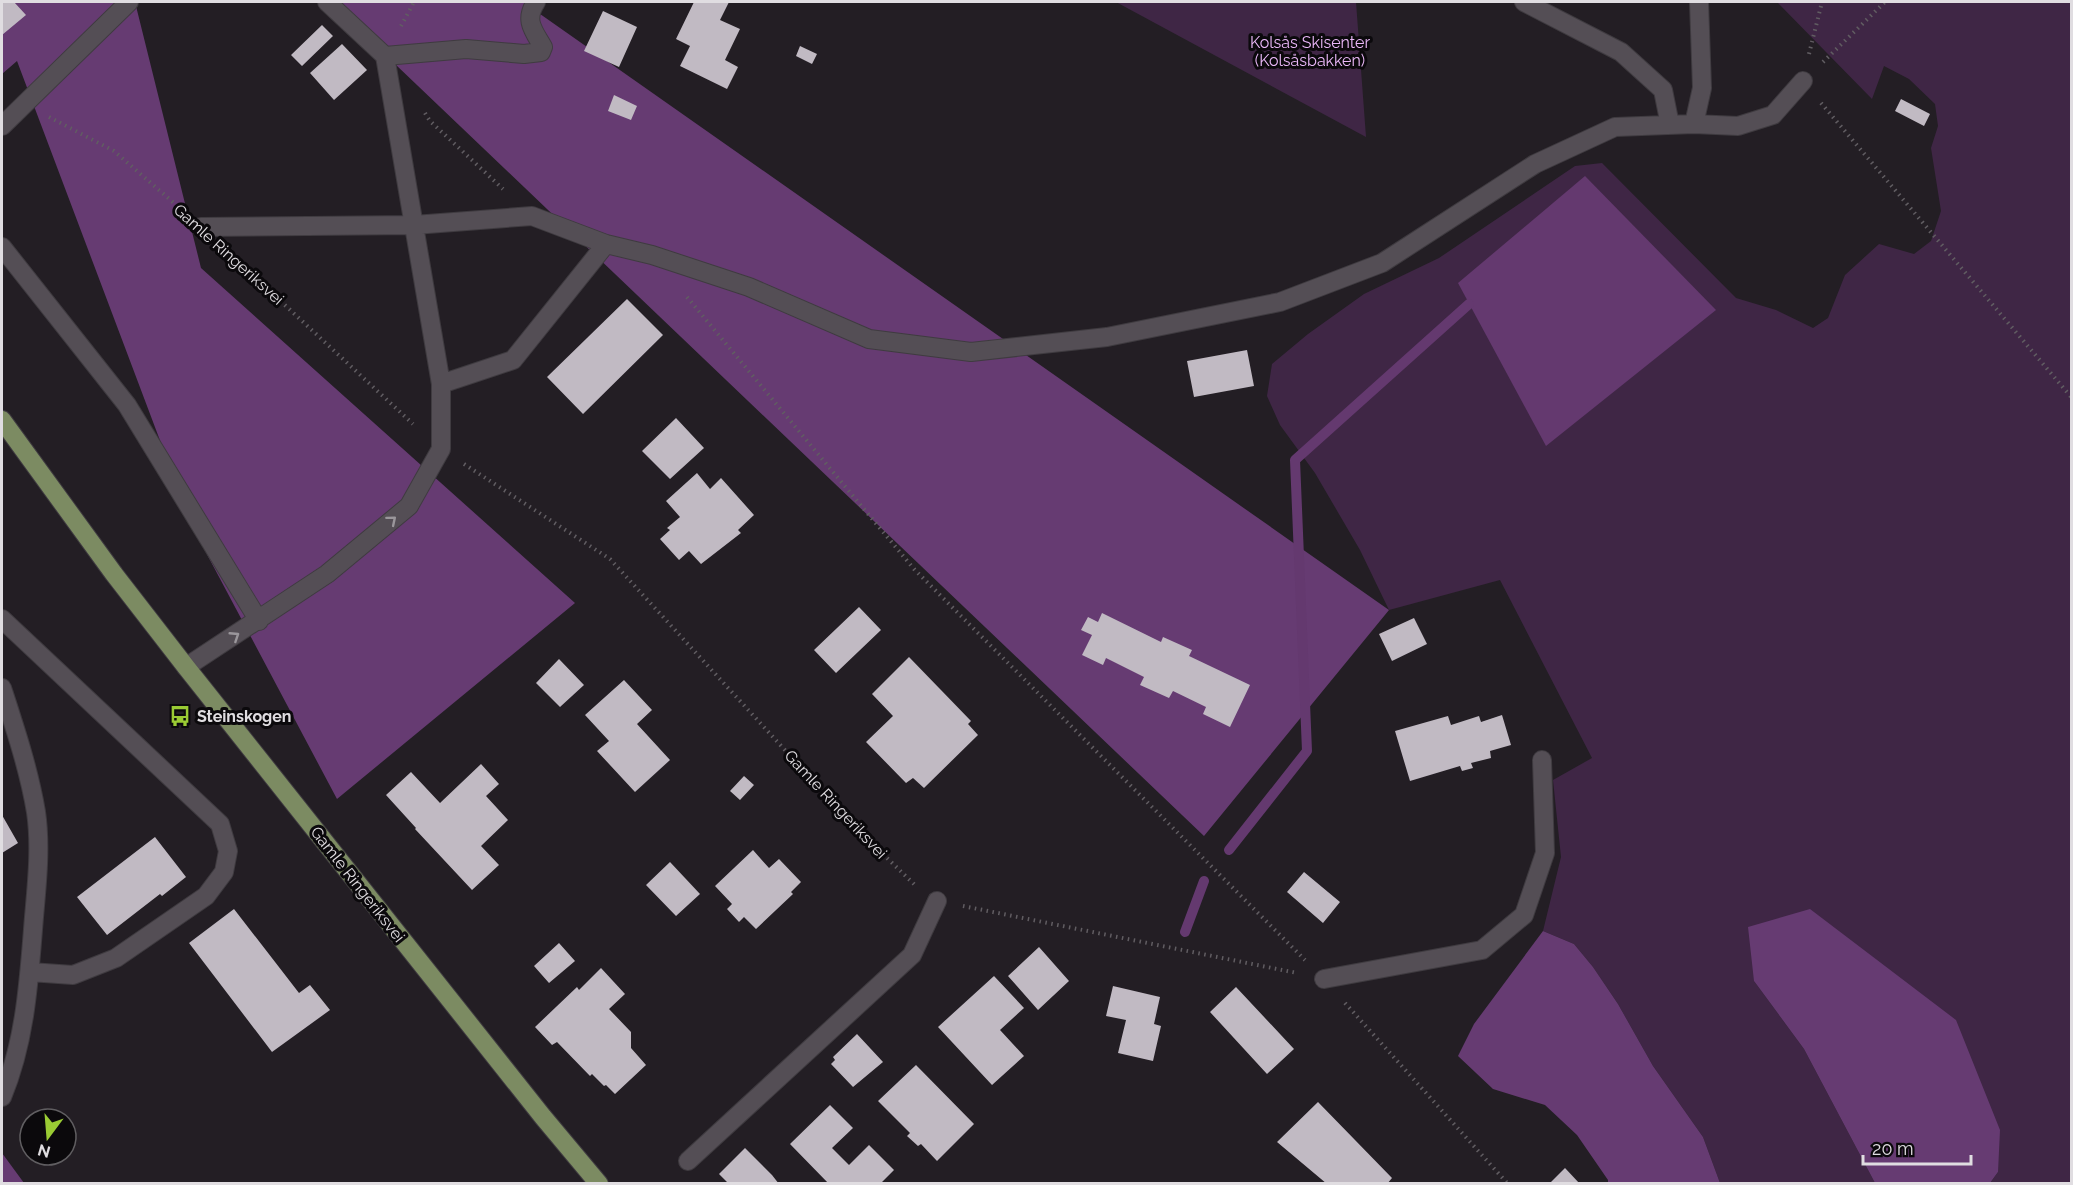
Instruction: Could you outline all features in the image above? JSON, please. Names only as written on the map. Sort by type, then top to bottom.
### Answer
[{"type":"main road","name":"Gamle Ringeriksvei","points":[[2,420],[114,574],[186,667],[543,1117],[599,1184]]},
{"type":"lane","points":[[2,126],[129,2]]},
{"type":"lane","points":[[186,667],[327,574],[409,506],[441,449],[441,384],[385,56],[327,2]]},
{"type":"lane","points":[[385,56],[466,49],[524,54],[541,52],[543,47],[532,28],[530,18],[530,10],[536,2]]},
{"type":"lane","points":[[1524,2],[1621,52],[1663,90],[1670,125]]},
{"type":"lane","points":[[1694,124],[1702,88],[1699,2]]},
{"type":"lane","points":[[201,227],[414,225],[532,216],[606,244],[652,255],[749,287],[869,339],[971,352],[1107,337],[1280,302],[1382,263],[1535,164],[1615,127],[1694,124],[1738,126],[1773,116],[1803,81]]},
{"type":"lane","points":[[441,384],[513,360],[606,244]]},
{"type":"lane","points":[[2,247],[127,405],[259,621]]},
{"type":"lane","points":[[2,619],[220,824],[228,851],[224,872],[206,896],[116,958],[73,975],[30,972]]},
{"type":"lane","points":[[2,688],[30,781],[36,814],[38,868],[23,1030],[2,1096]]},
{"type":"lane","points":[[1324,979],[1482,950],[1524,915],[1545,853],[1542,760]]},
{"type":"lane","points":[[688,1161],[912,955],[938,902]]},
{"type":"path","points":[[1803,81],[1822,2]]},
{"type":"path","points":[[1803,81],[1885,2]]},
{"type":"path","points":[[1803,81],[2072,398]]},
{"type":"path","name":"Gamle Ringeriksvei","points":[[24,105],[114,151],[201,227],[441,449],[610,559],[860,832],[910,882],[938,902],[998,911],[1324,979]]},
{"type":"path","points":[[424,112],[430,121],[532,216]]},
{"type":"path","points":[[682,290],[914,569],[1324,979],[1508,1184]]},
{"type":"green space","name":"Kolsås Skisenter (Kolsåsbakken)","points":[[1116,2],[1356,2],[1366,137]]},
{"type":"green space","points":[[1777,2],[2071,2],[2071,1183],[1990,1183],[1998,1172],[1754,981],[1804,1049],[1875,1183],[1720,1183],[1703,1137],[1653,1066],[1618,1004],[1593,967],[1574,944],[1543,931],[1561,857],[1553,780],[1592,758],[1500,580],[1389,610],[1360,550],[1315,473],[1280,425],[1267,396],[1272,364],[1308,334],[1364,294],[1439,258],[1575,166],[1602,163],[1736,298],[1776,310],[1813,328],[1828,318],[1845,275],[1879,244],[1914,254],[1931,241],[1941,211],[1931,148],[1938,126],[1935,104],[1909,79],[1884,66],[1872,99]]},
{"type":"shaded area","points":[[2,2],[135,2],[201,268],[575,603],[337,799],[193,528],[17,61],[2,74]]},
{"type":"shaded area","points":[[330,2],[523,2],[1389,610],[1204,836]]},
{"type":"shaded area","points":[[1585,176],[1716,310],[1546,446],[1458,283]]},
{"type":"shaded area","points":[[1810,909],[1956,1020],[2000,1130],[1998,1172],[1990,1183],[1875,1183],[1804,1049],[1754,981],[1748,927]]},
{"type":"shaded area","points":[[1543,931],[1574,944],[1593,967],[1618,1004],[1653,1066],[1703,1137],[1720,1183],[1608,1183],[1577,1135],[1545,1105],[1493,1089],[1458,1056],[1474,1024]]},
{"type":"shaded area","points":[[2,1153],[24,1183],[2,1183]]},
{"type":"building","points":[[2,2],[14,2],[26,15],[2,35]]},
{"type":"building","points":[[694,2],[729,2],[720,20],[740,29],[725,60],[738,67],[727,89],[680,66],[690,46],[676,39]]},
{"type":"building","points":[[603,11],[637,27],[619,67],[584,51]]},
{"type":"building","points":[[322,25],[333,36],[302,66],[291,55]]},
{"type":"building","points":[[342,44],[367,70],[334,100],[310,73]]},
{"type":"building","points":[[800,46],[817,54],[812,64],[796,56]]},
{"type":"building","points":[[614,95],[637,106],[631,120],[608,111]]},
{"type":"building","points":[[1901,99],[1930,114],[1924,126],[1895,111]]},
{"type":"building","points":[[627,299],[663,335],[583,414],[547,377]]},
{"type":"building","points":[[1247,350],[1254,386],[1194,397],[1187,361]]},
{"type":"building","points":[[676,418],[704,448],[670,479],[642,451]]},
{"type":"building","points":[[697,473],[710,489],[721,478],[754,515],[738,530],[741,533],[701,564],[689,551],[679,560],[660,539],[670,530],[667,528],[680,517],[666,501]]},
{"type":"building","points":[[859,607],[881,630],[836,673],[814,650]]},
{"type":"building","points":[[1102,613],[1161,642],[1163,637],[1192,650],[1189,656],[1250,685],[1230,727],[1203,714],[1206,707],[1173,691],[1169,698],[1140,685],[1144,677],[1106,658],[1103,665],[1082,655],[1092,635],[1081,630],[1088,617],[1098,622]]},
{"type":"building","points":[[1414,618],[1427,644],[1392,661],[1379,634]]},
{"type":"building","points":[[909,657],[971,721],[968,724],[978,735],[924,788],[913,778],[906,783],[866,742],[893,716],[872,694]]},
{"type":"building","points":[[559,659],[584,685],[560,707],[536,683]]},
{"type":"building","points":[[624,680],[652,710],[637,724],[670,760],[635,792],[597,751],[609,741],[585,715]]},
{"type":"building","points":[[1502,715],[1511,745],[1490,751],[1491,758],[1471,763],[1473,768],[1462,771],[1460,766],[1410,781],[1395,731],[1448,716],[1451,725],[1479,716],[1481,722]]},
{"type":"building","points":[[481,764],[499,784],[486,796],[508,820],[481,846],[499,865],[472,890],[386,795],[411,772],[440,803]]},
{"type":"building","points":[[744,776],[754,785],[740,800],[730,791]]},
{"type":"building","points":[[2,815],[18,843],[2,853]]},
{"type":"building","points":[[155,837],[186,877],[107,935],[77,897]]},
{"type":"building","points":[[753,850],[769,868],[779,859],[801,882],[791,892],[793,894],[756,929],[744,917],[739,922],[727,909],[732,904],[715,886]]},
{"type":"building","points":[[670,862],[700,894],[676,916],[646,885]]},
{"type":"building","points":[[1304,872],[1340,902],[1323,923],[1287,892]]},
{"type":"building","points":[[234,909],[299,993],[310,985],[330,1010],[272,1052],[189,943]]},
{"type":"building","points":[[559,943],[575,961],[549,983],[534,966]]},
{"type":"building","points":[[1039,947],[1069,981],[1038,1010],[1008,976]]},
{"type":"building","points":[[601,968],[625,994],[609,1009],[631,1032],[631,1048],[646,1065],[615,1094],[592,1074],[590,1076],[557,1042],[552,1045],[535,1027],[577,987],[579,990]]},
{"type":"building","points":[[994,976],[1024,1008],[1000,1030],[1024,1056],[992,1085],[938,1027]]},
{"type":"building","points":[[1113,986],[1160,997],[1154,1024],[1161,1026],[1153,1061],[1118,1053],[1126,1020],[1106,1016]]},
{"type":"building","points":[[1236,987],[1294,1049],[1267,1074],[1210,1012]]},
{"type":"building","points":[[857,1034],[883,1062],[853,1087],[831,1064],[835,1060],[833,1057]]},
{"type":"building","points":[[916,1065],[974,1124],[937,1161],[921,1144],[918,1146],[907,1136],[910,1133],[878,1101]]},
{"type":"building","points":[[1318,1102],[1392,1178],[1387,1184],[1327,1184],[1277,1142]]},
{"type":"building","points":[[830,1105],[853,1128],[832,1148],[849,1165],[869,1145],[894,1170],[880,1184],[829,1184],[790,1144]]},
{"type":"building","points":[[745,1148],[779,1184],[729,1184],[719,1174]]},
{"type":"building","points":[[1565,1168],[1580,1184],[1549,1184]]},
{"type":"waterway","points":[[1229,850],[1307,751],[1295,460],[1469,304]]},
{"type":"waterway","points":[[1185,932],[1204,881]]},
{"type":"place","name":"Steinskogen","points":[[180,716]]}]
